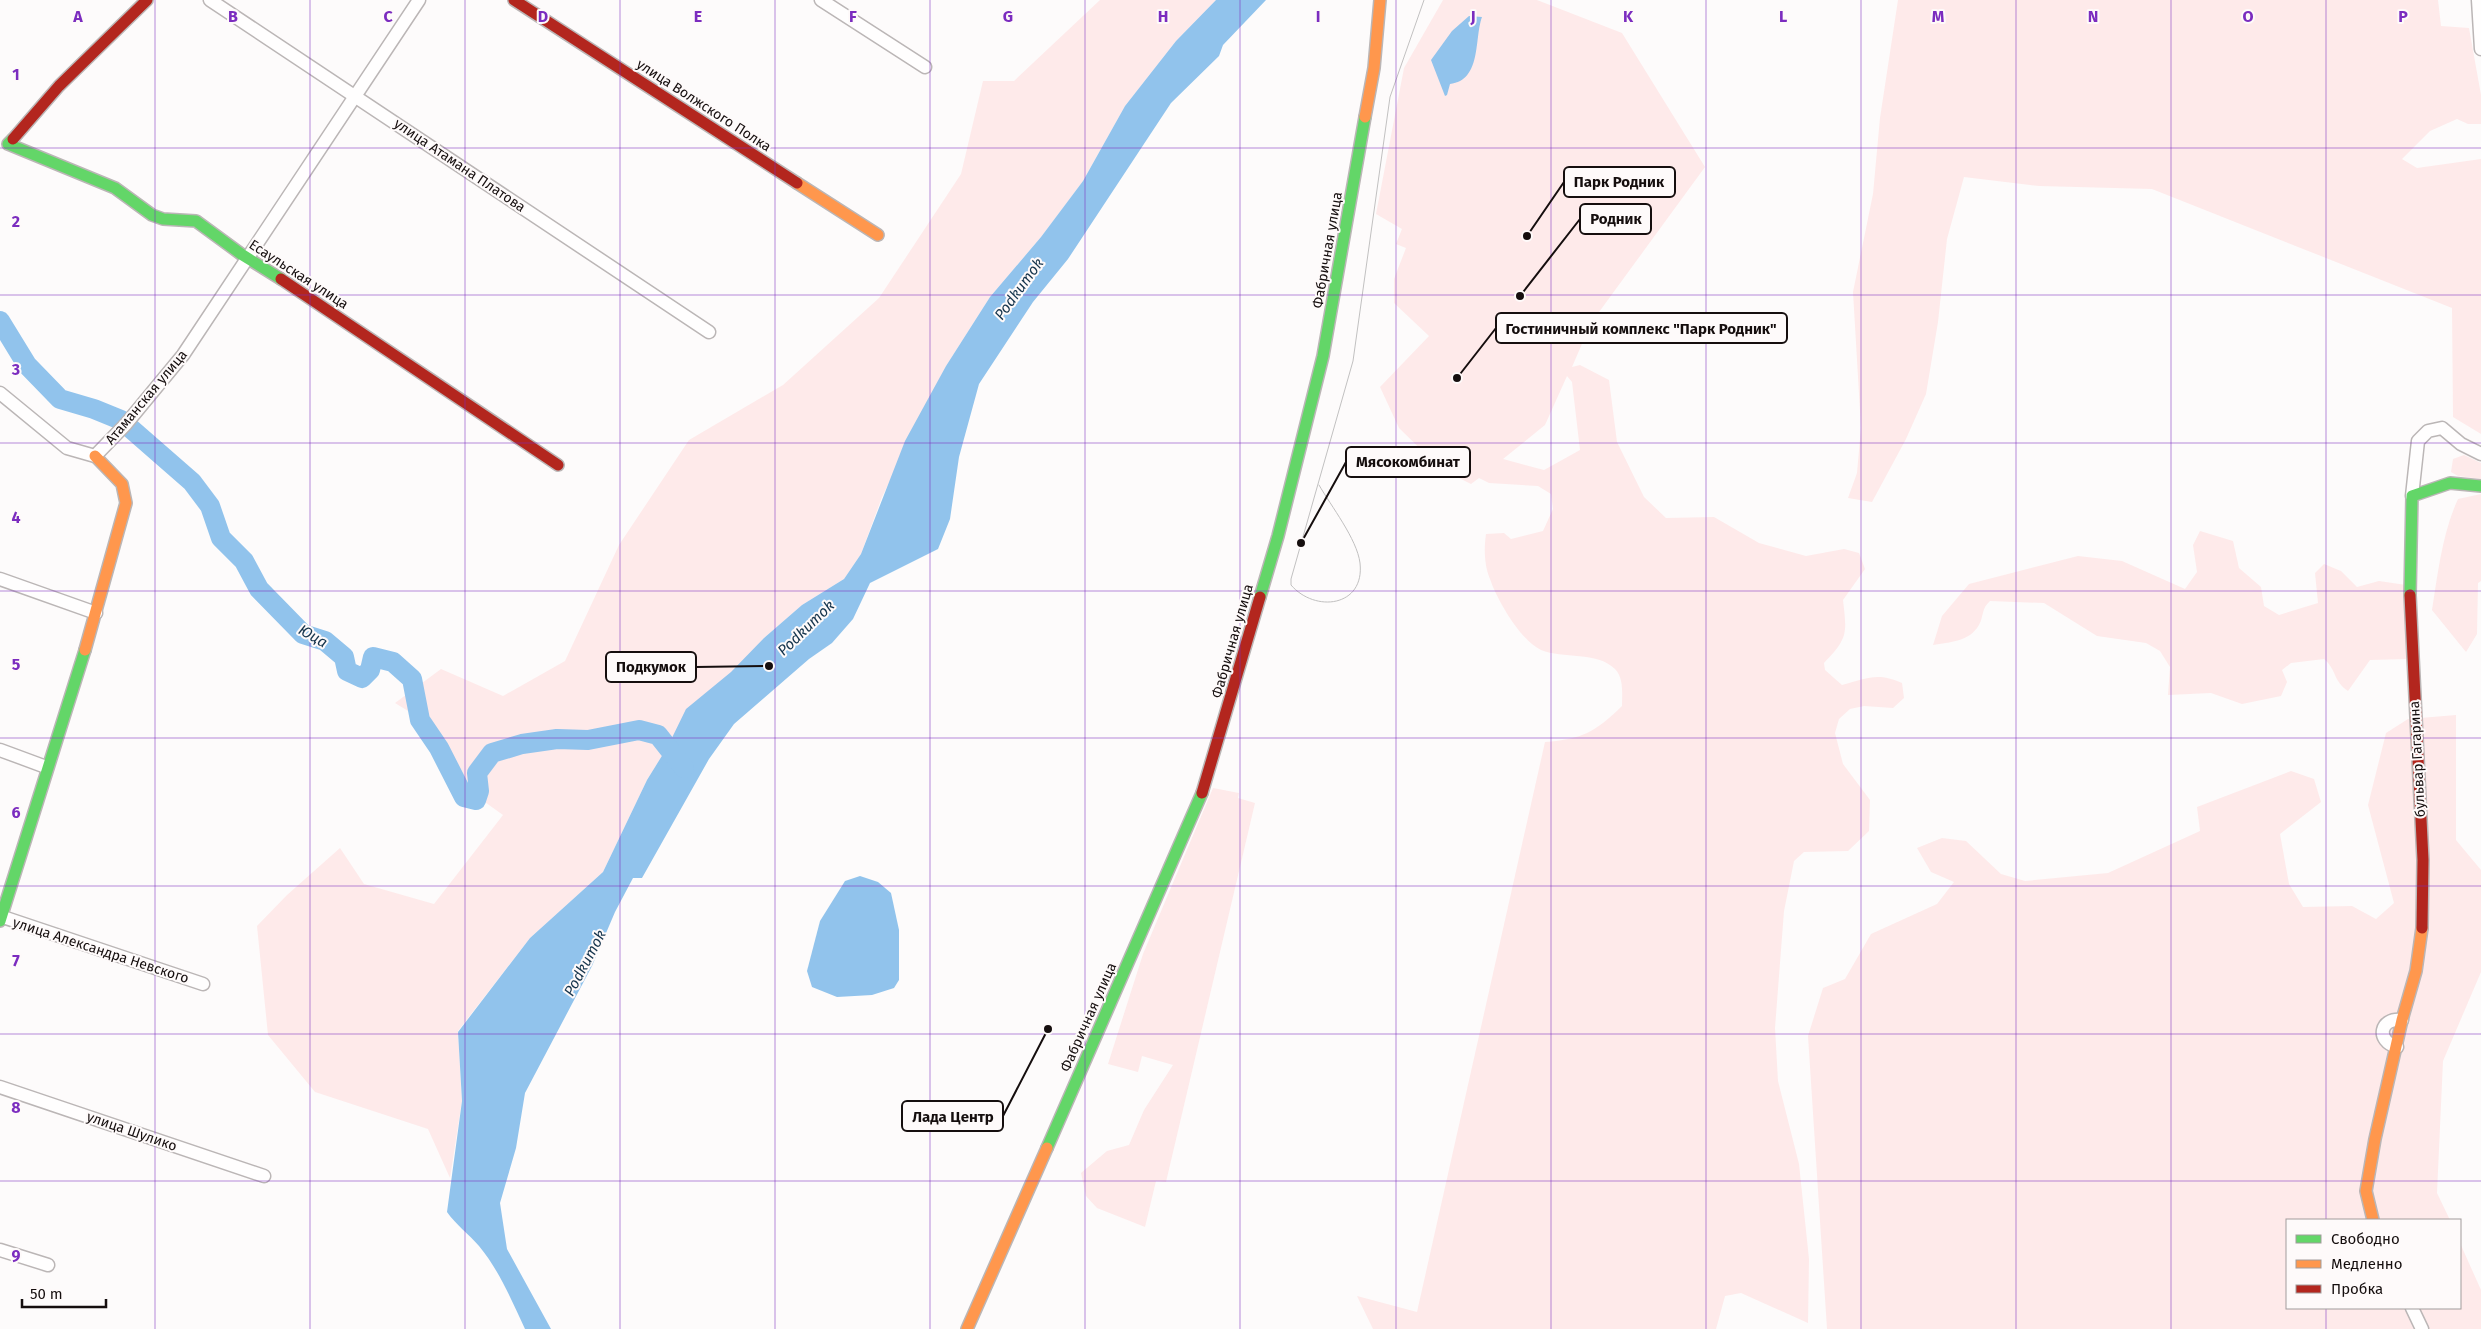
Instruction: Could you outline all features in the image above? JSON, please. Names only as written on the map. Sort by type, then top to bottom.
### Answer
[{"type":"street","name":"Есаульская улица","points":[[147,0],[59,86],[8,144],[115,188],[152,215],[196,221],[241,254],[249,257],[558,465]]},
{"type":"street","name":"улица Атамана Платова","points":[[210,0],[709,332]]},
{"type":"street","name":"Атаманская улица","points":[[1,918],[46,767],[96,612],[126,503],[122,484],[95,456],[126,424],[183,354],[419,0]]},
{"type":"street","name":"улица Волжского Полка","points":[[514,0],[878,235]]},
{"type":"street","points":[[822,0],[925,68]]},
{"type":"street","name":"Фабричная улица","points":[[967,1329],[1200,799],[1219,739],[1278,536],[1323,356],[1374,68],[1380,0]]},
{"type":"street","points":[[2478,0],[2481,50]]},
{"type":"street","points":[[0,393],[67,448],[95,456]]},
{"type":"street","name":"бульвар Гагарина","points":[[2373,1219],[2366,1190],[2375,1139],[2397,1047],[2389,1045],[2384,1039],[2383,1030],[2387,1023],[2394,1019],[2402,1020],[2416,971],[2422,931],[2422,860],[2410,598],[2412,496],[2418,441],[2428,431],[2442,428],[2461,444],[2481,454]]},
{"type":"street","points":[[2412,496],[2450,483],[2481,486]]},
{"type":"street","points":[[0,579],[96,612]]},
{"type":"street","points":[[0,750],[46,767]]},
{"type":"street","name":"улица Александра Невского","points":[[1,918],[203,984]]},
{"type":"street","name":"улица Шулико","points":[[0,1087],[264,1176]]},
{"type":"street","points":[[0,1250],[48,1265]]},
{"type":"street","points":[[2412,1309],[2422,1329]]},
{"type":"shaded area","points":[[1100,0],[1216,0],[1176,41],[1125,106],[1083,181],[1041,237],[990,297],[946,366],[882,497],[861,554],[844,579],[802,605],[764,638],[668,746],[647,780],[603,872],[530,938],[458,1031],[462,1101],[450,1178],[428,1129],[315,1092],[268,1035],[257,926],[287,895],[340,848],[364,884],[434,904],[503,815],[468,790],[457,773],[439,730],[395,703],[441,669],[503,696],[565,661],[619,545],[689,440],[783,385],[879,298],[961,174],[983,81],[1014,81]]},
{"type":"shaded area","points":[[1443,0],[1537,0],[1622,33],[1705,167],[1591,323],[1572,367],[1580,365],[1609,380],[1617,442],[1644,497],[1666,518],[1714,517],[1759,543],[1806,556],[1844,549],[1859,553],[1865,569],[1843,600],[1844,635],[1838,647],[1824,663],[1825,670],[1842,685],[1872,677],[1886,678],[1902,683],[1904,698],[1893,708],[1864,706],[1850,709],[1839,719],[1835,733],[1843,764],[1870,800],[1869,831],[1848,851],[1804,852],[1794,861],[1784,911],[1775,1028],[1778,1081],[1799,1164],[1809,1259],[1808,1323],[1741,1293],[1725,1296],[1716,1329],[1373,1329],[1357,1296],[1417,1312],[1545,742],[1569,739],[1588,733],[1622,706],[1621,681],[1615,669],[1608,663],[1589,657],[1550,653],[1533,645],[1511,619],[1498,598],[1488,574],[1485,556],[1486,534],[1504,533],[1511,539],[1543,531],[1553,509],[1551,494],[1538,486],[1489,483],[1479,478],[1471,484],[1441,469],[1399,428],[1380,387],[1429,336],[1394,303],[1394,279],[1406,248],[1396,244],[1402,229],[1376,214],[1404,68]],"holes":[[[1567,376],[1572,382],[1580,450],[1544,470],[1503,459],[1545,425]]]},
{"type":"shaded area","points":[[1898,0],[2438,0],[2441,26],[2469,28],[2481,95],[2481,124],[2468,124],[2457,119],[2430,131],[2402,159],[2417,168],[2481,159],[2481,434],[2453,417],[2452,308],[2152,189],[2039,186],[1964,177],[1947,239],[1938,322],[1926,394],[1906,439],[1872,502],[1848,498],[1857,473],[1861,428],[1853,292],[1873,194],[1880,118]]},
{"type":"shaded area","points":[[2464,455],[2481,463],[2481,479],[2458,476],[2451,472],[2453,459]]},
{"type":"shaded area","points":[[2481,494],[2481,581],[2478,583],[2477,634],[2466,652],[2432,610],[2444,540],[2458,499]]},
{"type":"shaded area","points":[[2200,531],[2233,541],[2239,568],[2261,587],[2264,606],[2279,615],[2318,603],[2315,573],[2324,564],[2341,571],[2357,587],[2379,581],[2406,585],[2406,659],[2370,660],[2348,691],[2340,683],[2324,659],[2291,663],[2282,670],[2287,682],[2281,696],[2242,704],[2211,693],[2168,695],[2170,667],[2160,651],[2146,643],[2097,636],[2044,603],[1990,601],[1985,607],[1981,622],[1970,635],[1952,642],[1933,645],[1942,616],[1969,584],[2078,556],[2122,561],[2185,589],[2197,572],[2193,545]]},
{"type":"shaded area","points":[[2456,715],[2456,840],[2481,870],[2481,972],[2443,1061],[2437,1193],[2450,1219],[2286,1219],[2286,1309],[2461,1309],[2461,1245],[2481,1290],[2481,1329],[1827,1329],[1808,1036],[1823,988],[1845,979],[1871,934],[1937,904],[1954,882],[1931,872],[1917,848],[1942,838],[1966,841],[2001,874],[2025,881],[2108,873],[2200,831],[2197,807],[2291,771],[2314,779],[2321,802],[2280,834],[2289,884],[2303,907],[2352,906],[2376,919],[2394,903],[2368,805],[2386,733],[2408,719]]},
{"type":"shaded area","points":[[1213,788],[1239,793],[1238,798],[1255,803],[1166,1182],[1156,1181],[1145,1227],[1097,1208],[1086,1196],[1081,1173],[1107,1151],[1129,1145],[1144,1110],[1173,1065],[1142,1056],[1138,1072],[1108,1064],[1143,954]]},
{"type":"water","name":"Podkumok","points":[[1216,0],[1266,0],[1223,45],[1219,56],[1171,103],[1068,259],[1033,302],[979,384],[959,457],[950,519],[938,549],[870,583],[853,619],[832,643],[809,659],[734,724],[709,759],[642,878],[633,878],[615,912],[592,966],[525,1093],[516,1148],[500,1203],[507,1249],[551,1329],[525,1329],[493,1265],[479,1246],[447,1212],[462,1101],[458,1032],[530,938],[603,872],[647,780],[668,746],[686,709],[731,672],[764,638],[802,605],[844,579],[861,554],[905,441],[946,366],[990,297],[1041,237],[1083,181],[1125,106],[1176,41]]},
{"type":"water","points":[[1469,16],[1482,17],[1472,67],[1460,81],[1450,84],[1445,96],[1431,60],[1452,31]]},
{"type":"water","points":[[860,876],[878,882],[891,893],[899,930],[899,980],[894,988],[872,995],[837,997],[812,987],[807,971],[820,921],[845,881]]},
{"type":"waterway","name":"Юца","points":[[0,321],[27,365],[60,399],[94,409],[121,420],[192,482],[210,506],[221,538],[244,561],[259,589],[303,634],[325,641],[344,657],[347,671],[362,678],[370,670],[373,657],[393,662],[412,679],[420,720],[439,748],[464,797],[476,800],[479,791],[477,773],[492,753],[522,744],[557,739],[588,740],[639,730],[658,735],[684,768]]},
{"type":"tram line","points":[[1319,485],[1349,533],[1360,563],[1359,578],[1355,589],[1347,597],[1336,601],[1313,600],[1301,594],[1291,585],[1291,579],[1353,361],[1390,97],[1424,0]]},
{"type":"traffic: fast","points":[[1260,597],[1278,536],[1323,356],[1365,117]]},
{"type":"traffic: fast","points":[[13,139],[8,144],[115,188],[152,215],[163,219],[196,221],[241,254],[281,279]]},
{"type":"traffic: fast","points":[[2410,595],[2412,496],[2450,483],[2481,486]]},
{"type":"traffic: fast","points":[[0,921],[85,650]]},
{"type":"traffic: fast","points":[[1047,1148],[1202,793]]},
{"type":"traffic: slow","points":[[1365,117],[1374,68],[1380,0]]},
{"type":"traffic: slow","points":[[797,183],[878,235]]},
{"type":"traffic: slow","points":[[85,650],[126,503],[122,484],[95,456]]},
{"type":"traffic: slow","points":[[2373,1219],[2366,1191],[2375,1139],[2402,1020],[2416,971],[2422,928]]},
{"type":"traffic: slow","points":[[967,1329],[1047,1148]]},
{"type":"traffic: jam","points":[[13,139],[59,86],[147,0]]},
{"type":"traffic: jam","points":[[514,0],[797,183]]},
{"type":"traffic: jam","points":[[281,279],[558,465]]},
{"type":"traffic: jam","points":[[2410,595],[2423,860],[2422,928]]},
{"type":"traffic: jam","points":[[1202,793],[1260,597]]},
{"type":"place","name":"Парк Родник","points":[[1527,236]]},
{"type":"place","name":"Родник","points":[[1520,296]]},
{"type":"place","name":"Гостиничный комплекс \"Парк Родник\"","points":[[1457,378]]},
{"type":"place","name":"Мясокомбинат","points":[[1301,543]]},
{"type":"place","name":"Подкумок","points":[[769,666]]},
{"type":"place","name":"Лада Центр","points":[[1048,1029]]}]
